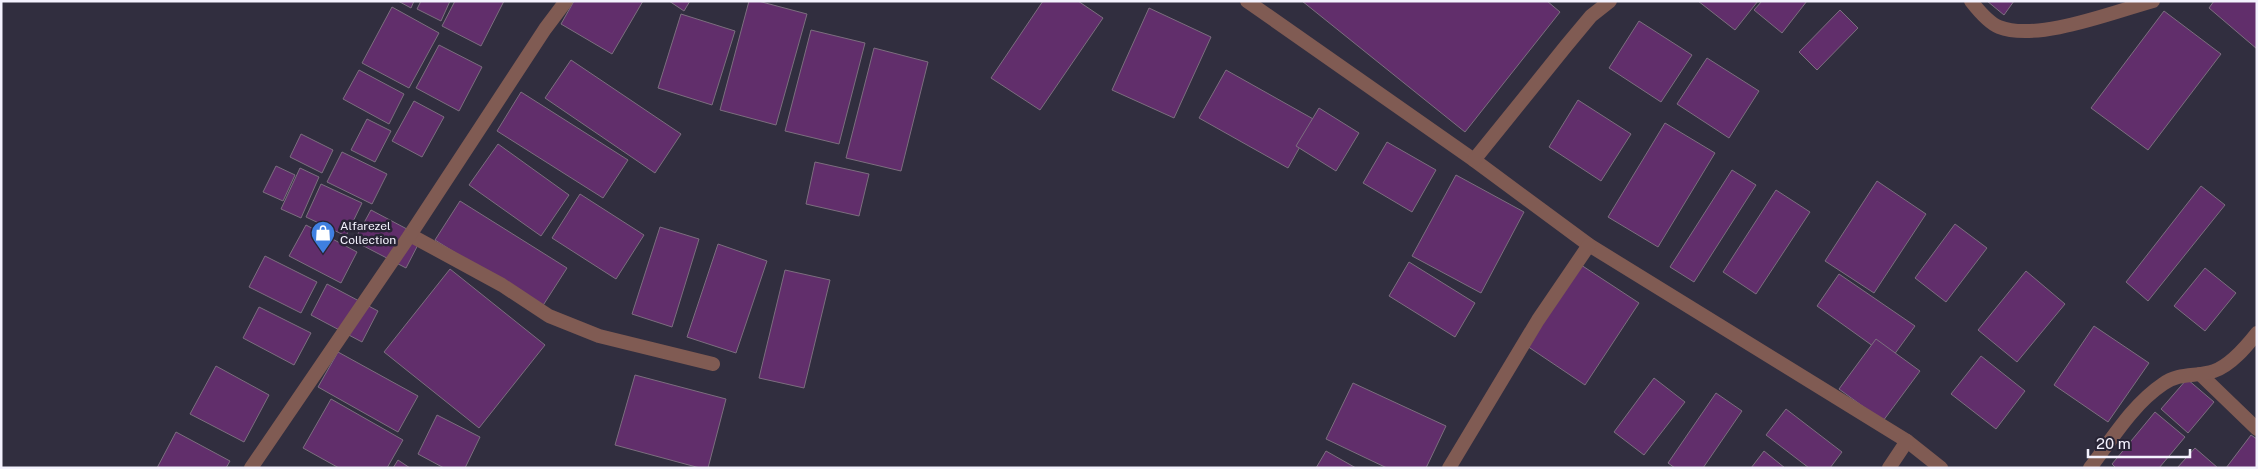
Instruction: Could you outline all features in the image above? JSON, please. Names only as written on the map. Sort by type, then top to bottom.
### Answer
[{"type":"street","points":[[251,468],[410,235],[545,29],[566,1]]},
{"type":"street","points":[[1247,1],[1474,160],[1589,245],[1907,441],[1941,468]]},
{"type":"street","points":[[1474,160],[1591,16],[1610,1]]},
{"type":"street","points":[[1971,1],[1996,26],[2015,32],[2040,31],[2153,1]]},
{"type":"street","points":[[410,235],[502,285],[549,316],[599,336],[713,364]]},
{"type":"street","points":[[1449,468],[1538,320],[1589,245]]},
{"type":"street","points":[[2090,468],[2122,425],[2162,384],[2177,376],[2215,371],[2242,351],[2257,333]]},
{"type":"street","points":[[2200,374],[2257,429]]},
{"type":"street","points":[[1889,468],[1907,441]]},
{"type":"building","points":[[398,1],[414,1],[411,8]]},
{"type":"building","points":[[421,1],[450,1],[441,21],[417,9]]},
{"type":"building","points":[[455,1],[504,1],[481,46],[442,26]]},
{"type":"building","points":[[574,1],[643,1],[612,54],[561,24]]},
{"type":"building","points":[[669,1],[690,1],[684,11]]},
{"type":"building","points":[[749,1],[758,1],[807,14],[776,125],[720,110]]},
{"type":"building","points":[[1043,1],[1078,1],[1103,18],[1040,110],[991,78]]},
{"type":"building","points":[[1302,1],[1547,1],[1560,12],[1465,132]]},
{"type":"building","points":[[1698,1],[1758,1],[1735,30]]},
{"type":"building","points":[[1762,1],[1807,1],[1782,33],[1754,10]]},
{"type":"building","points":[[1987,1],[2014,1],[2004,15]]},
{"type":"building","points":[[2214,1],[2257,1],[2257,49],[2209,8]]},
{"type":"building","points":[[392,7],[439,33],[409,88],[362,63]]},
{"type":"building","points":[[1149,8],[1211,37],[1174,118],[1112,90]]},
{"type":"building","points":[[1840,10],[1858,28],[1817,70],[1799,52]]},
{"type":"building","points":[[2164,11],[2221,54],[2148,150],[2091,108]]},
{"type":"building","points":[[681,14],[735,31],[712,105],[658,88]]},
{"type":"building","points":[[1639,21],[1692,55],[1661,102],[1609,68]]},
{"type":"building","points":[[811,30],[865,43],[839,144],[785,131]]},
{"type":"building","points":[[439,45],[482,67],[459,111],[416,88]]},
{"type":"building","points":[[874,48],[928,62],[901,171],[846,158]]},
{"type":"building","points":[[1707,58],[1759,91],[1729,138],[1677,104]]},
{"type":"building","points":[[571,60],[681,134],[655,173],[545,98]]},
{"type":"building","points":[[359,70],[404,94],[389,124],[343,99]]},
{"type":"building","points":[[1226,70],[1315,120],[1288,168],[1199,118]]},
{"type":"building","points":[[521,92],[628,160],[603,198],[497,131]]},
{"type":"building","points":[[1578,100],[1631,134],[1601,181],[1549,147]]},
{"type":"building","points":[[414,101],[444,117],[422,157],[392,141]]},
{"type":"building","points":[[1319,108],[1359,133],[1336,171],[1296,146]]},
{"type":"building","points":[[367,119],[391,131],[375,162],[351,150]]},
{"type":"building","points":[[1665,123],[1715,153],[1658,247],[1608,217]]},
{"type":"building","points":[[301,134],[333,150],[322,173],[290,157]]},
{"type":"building","points":[[1387,142],[1436,170],[1412,212],[1363,183]]},
{"type":"building","points":[[498,144],[569,195],[541,236],[469,185]]},
{"type":"building","points":[[342,152],[387,174],[372,204],[327,182]]},
{"type":"building","points":[[815,162],[869,174],[859,216],[806,204]]},
{"type":"building","points":[[276,166],[295,175],[283,201],[263,192]]},
{"type":"building","points":[[300,168],[319,177],[301,218],[281,209]]},
{"type":"building","points":[[1732,170],[1756,185],[1694,282],[1670,267]]},
{"type":"building","points":[[1456,175],[1524,212],[1481,293],[1412,256]]},
{"type":"building","points":[[1877,181],[1926,214],[1874,293],[1825,261]]},
{"type":"building","points":[[321,184],[362,203],[346,236],[306,217]]},
{"type":"building","points":[[2201,186],[2225,205],[2148,301],[2126,282]]},
{"type":"building","points":[[1776,190],[1810,212],[1756,294],[1723,272]]},
{"type":"building","points":[[580,194],[644,235],[616,279],[552,238]]},
{"type":"building","points":[[460,201],[567,268],[542,307],[435,240]]},
{"type":"building","points":[[371,210],[422,237],[406,268],[354,241]]},
{"type":"building","points":[[1955,224],[1987,248],[1946,302],[1915,278]]},
{"type":"building","name":"Alfarezel Collection","points":[[306,225],[357,252],[341,283],[289,256]]},
{"type":"building","points":[[660,227],[699,239],[672,327],[632,314]]},
{"type":"building","points":[[718,244],[767,261],[736,353],[687,337]]},
{"type":"building","points":[[265,256],[317,282],[301,313],[249,287]]},
{"type":"building","points":[[1409,262],[1475,303],[1455,337],[1389,296]]},
{"type":"building","points":[[1578,263],[1639,303],[1585,385],[1524,344]]},
{"type":"building","points":[[2205,268],[2236,293],[2205,331],[2174,306]]},
{"type":"building","points":[[450,269],[545,345],[479,428],[384,352]]},
{"type":"building","points":[[785,270],[830,280],[804,388],[759,378]]},
{"type":"building","points":[[2026,271],[2065,304],[2017,362],[1978,330]]},
{"type":"building","points":[[1839,274],[1915,326],[1891,359],[1817,306]]},
{"type":"building","points":[[327,284],[378,311],[362,342],[311,315]]},
{"type":"building","points":[[259,307],[311,333],[294,365],[243,338]]},
{"type":"building","points":[[2094,326],[2149,363],[2108,422],[2054,385]]},
{"type":"building","points":[[1876,339],[1920,371],[1883,421],[1839,389]]},
{"type":"building","points":[[338,352],[418,396],[398,432],[318,387]]},
{"type":"building","points":[[1981,356],[2025,391],[1996,429],[1951,394]]},
{"type":"building","points":[[216,366],[269,395],[244,442],[190,414]]},
{"type":"building","points":[[635,375],[726,399],[708,468],[700,468],[615,445]]},
{"type":"building","points":[[1654,378],[1685,402],[1644,455],[1614,432]]},
{"type":"building","points":[[2187,379],[2214,402],[2188,433],[2161,409]]},
{"type":"building","points":[[1353,383],[1446,426],[1426,468],[1387,468],[1326,439]]},
{"type":"building","points":[[1716,393],[1742,411],[1703,468],[1675,468],[1668,463]]},
{"type":"building","points":[[331,399],[403,440],[387,468],[339,468],[303,448]]},
{"type":"building","points":[[1786,409],[1842,452],[1830,468],[1809,468],[1766,435]]},
{"type":"building","points":[[2155,412],[2185,437],[2159,468],[2116,468],[2112,464]]},
{"type":"building","points":[[437,415],[480,437],[465,468],[444,468],[418,454]]},
{"type":"building","points":[[176,432],[230,461],[226,468],[157,468]]},
{"type":"building","points":[[2251,435],[2257,439],[2257,468],[2226,468]]},
{"type":"building","points":[[2195,448],[2218,468],[2177,468]]},
{"type":"building","points":[[1326,451],[1356,468],[1316,468]]},
{"type":"building","points":[[1764,451],[1785,468],[1751,468]]},
{"type":"building","points":[[398,460],[410,468],[393,468]]},
{"type":"place","name":"Alfarezel Collection","points":[[323,254]]}]
